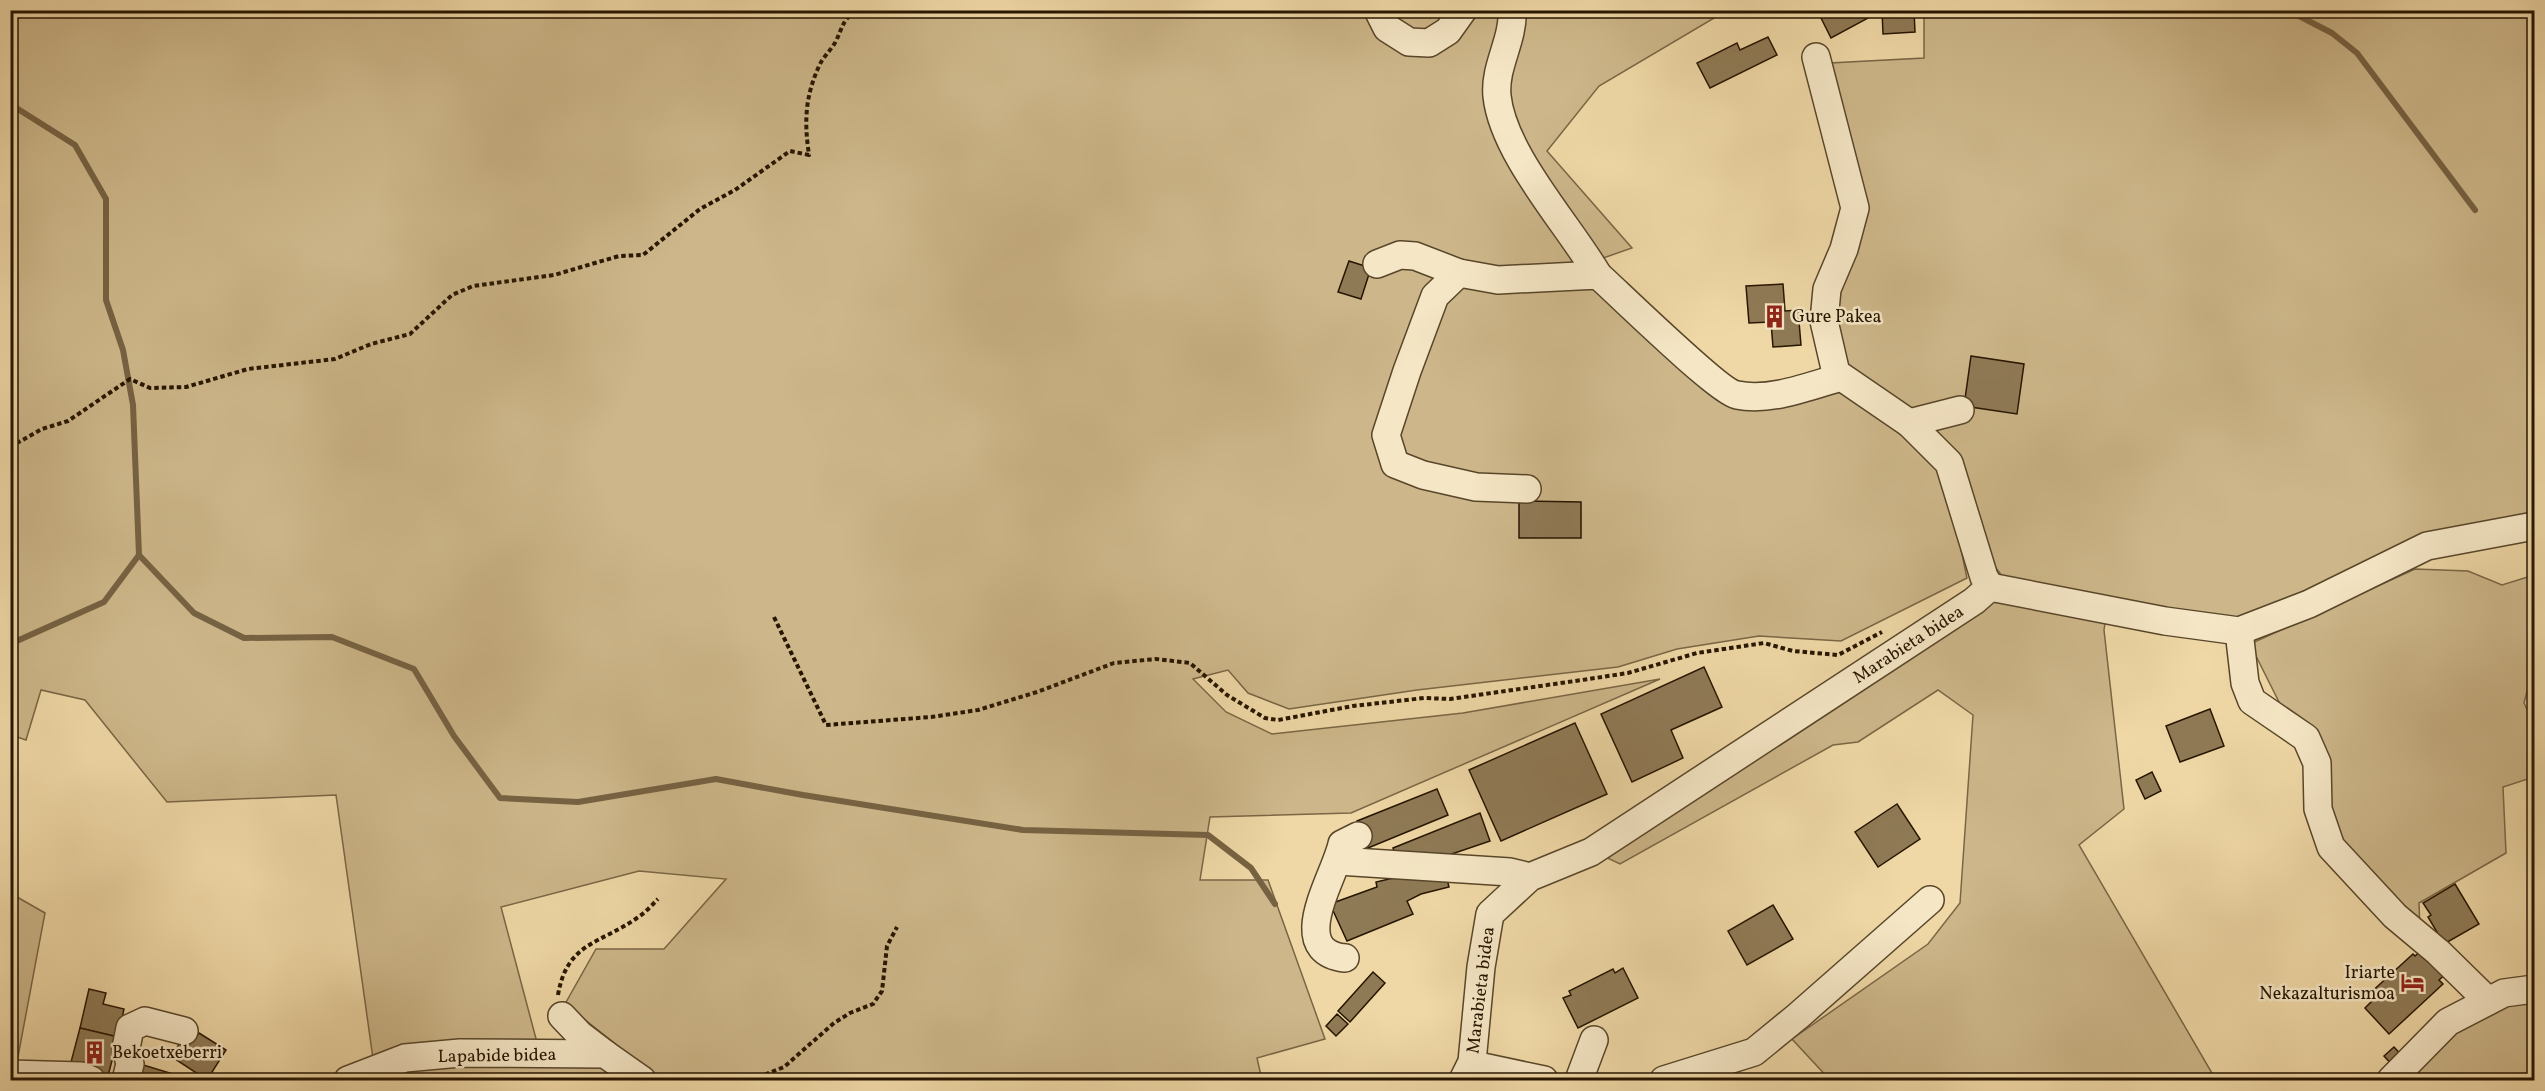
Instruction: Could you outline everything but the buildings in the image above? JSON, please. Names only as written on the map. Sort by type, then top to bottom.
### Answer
[{"type":"street","points":[[1378,10],[1387,28],[1409,42],[1429,43],[1448,31],[1463,10]]},
{"type":"street","points":[[1512,10],[1513,26],[1498,75],[1497,94],[1501,119],[1528,170],[1598,275],[1709,376],[1735,395],[1755,397],[1782,393],[1841,377]]},
{"type":"street","points":[[1816,57],[1855,208],[1844,249],[1827,290],[1824,321],[1836,373],[1909,423],[1949,462],[1984,576],[1990,587],[2165,621],[2239,631],[2309,604],[2427,546],[2535,526]]},
{"type":"street","points":[[1377,264],[1400,255],[1415,255],[1459,273],[1498,280],[1598,275]]},
{"type":"street","points":[[1459,273],[1435,296],[1403,382],[1386,435],[1395,464],[1423,475],[1476,487],[1527,489]]},
{"type":"street","points":[[1909,423],[1960,410]]},
{"type":"street","name":"Marabieta bidea","points":[[1467,1071],[1490,914],[1530,877],[1590,852],[1974,601],[1990,587]]},
{"type":"street","points":[[2239,631],[2245,683],[2252,701],[2306,738],[2317,764],[2318,809],[2331,847],[2395,916],[2438,952],[2488,1001]]},
{"type":"street","points":[[1346,958],[1332,957],[1324,952],[1316,942],[1316,928],[1328,876],[1338,861],[1342,844],[1358,836]]},
{"type":"street","points":[[1338,861],[1510,872],[1530,877]]},
{"type":"street","points":[[1664,1080],[1754,1052],[1792,1022],[1929,900]]},
{"type":"street","points":[[2391,1080],[2448,1022],[2504,993],[2535,989]]},
{"type":"street","points":[[562,1016],[580,1035],[642,1080]]},
{"type":"street","points":[[126,1080],[130,1064],[126,1048],[130,1028],[145,1021],[184,1031]]},
{"type":"street","points":[[1580,1080],[1594,1040]]},
{"type":"street","name":"Lapabide bidea","points":[[348,1080],[405,1058],[449,1054],[605,1054]]},
{"type":"street","points":[[1467,1071],[1478,1066],[1544,1080]]},
{"type":"street","points":[[10,1074],[81,1076],[91,1080]]},
{"type":"path","points":[[10,447],[42,429],[68,421],[130,379],[150,388],[186,387],[248,369],[335,359],[371,344],[410,334],[452,295],[473,286],[554,275],[619,256],[643,255],[700,209],[735,190],[790,151],[809,155],[806,130],[808,94],[821,62],[835,42],[843,21],[855,10]]},
{"type":"path","points":[[774,617],[826,725],[931,717],[978,710],[1037,692],[1114,663],[1156,659],[1190,663],[1227,695],[1265,718],[1278,720],[1353,706],[1424,698],[1450,699],[1534,688],[1628,672],[1697,653],[1764,644],[1793,651],[1838,655],[1883,632]]},
{"type":"path","points":[[562,1016],[557,999],[561,977],[575,954],[638,917],[658,899]]},
{"type":"path","points":[[751,1080],[784,1067],[834,1023],[850,1013],[873,1004],[882,991],[887,946],[897,927]]},
{"type":"shaded area","points":[[37,11],[1726,11],[1599,86],[1547,151],[1632,248],[1583,265],[1716,394],[1833,387],[1903,430],[1945,473],[1967,578],[1841,641],[1759,636],[1677,649],[1618,667],[1417,690],[1289,709],[1248,693],[1228,670],[1193,679],[1226,712],[1272,734],[1463,713],[1660,679],[1351,813],[1210,817],[1200,880],[1268,880],[1325,1039],[1257,1058],[1262,1080],[661,1080],[565,1004],[596,949],[664,949],[726,879],[639,871],[501,907],[543,1065],[605,1063],[627,1080],[376,1080],[336,795],[167,802],[85,700],[41,690],[26,740],[11,735],[10,18]]},
{"type":"shaded area","points":[[1924,11],[2534,11],[2534,523],[2238,621],[2003,577],[1987,557],[1959,458],[1855,376],[1843,358],[1832,316],[1861,219],[1862,182],[1830,63],[1924,58]]},
{"type":"shaded area","points":[[2415,569],[2468,571],[2502,585],[2534,575],[2534,665],[2524,703],[2534,724],[2534,777],[2503,787],[2506,853],[2419,903],[2420,931],[2342,851],[2287,718],[2250,644]]},
{"type":"shaded area","points":[[1993,597],[2106,617],[2104,630],[2124,809],[2079,845],[2216,1080],[1830,1080],[1792,1039],[1928,944],[1960,903],[1973,715],[1938,690],[1858,742],[1833,745],[1620,864],[1601,855]]},
{"type":"shaded area","points":[[10,893],[45,913],[17,1062],[10,1062]]},
{"type":"shaded area","points":[[2534,1000],[2534,1080],[2402,1080],[2452,1028],[2505,1002]]},
{"type":"waterway","points":[[2287,10],[2332,33],[2357,53],[2475,210]]},
{"type":"waterway","points":[[10,104],[75,145],[106,199],[106,300],[123,350],[133,405],[139,555],[104,602],[10,644]]},
{"type":"waterway","points":[[139,555],[194,613],[244,638],[332,637],[414,669],[454,736],[500,798],[578,802],[716,779],[1023,830],[1208,835],[1251,868],[1275,904]]},
{"type":"place","name":"Gure Pakea","points":[[1774,316]]},
{"type":"place","name":"Iriarte Nekazalturismoa","points":[[2413,982]]},
{"type":"place","name":"Bekoetxeberri","points":[[94,1052]]}]
